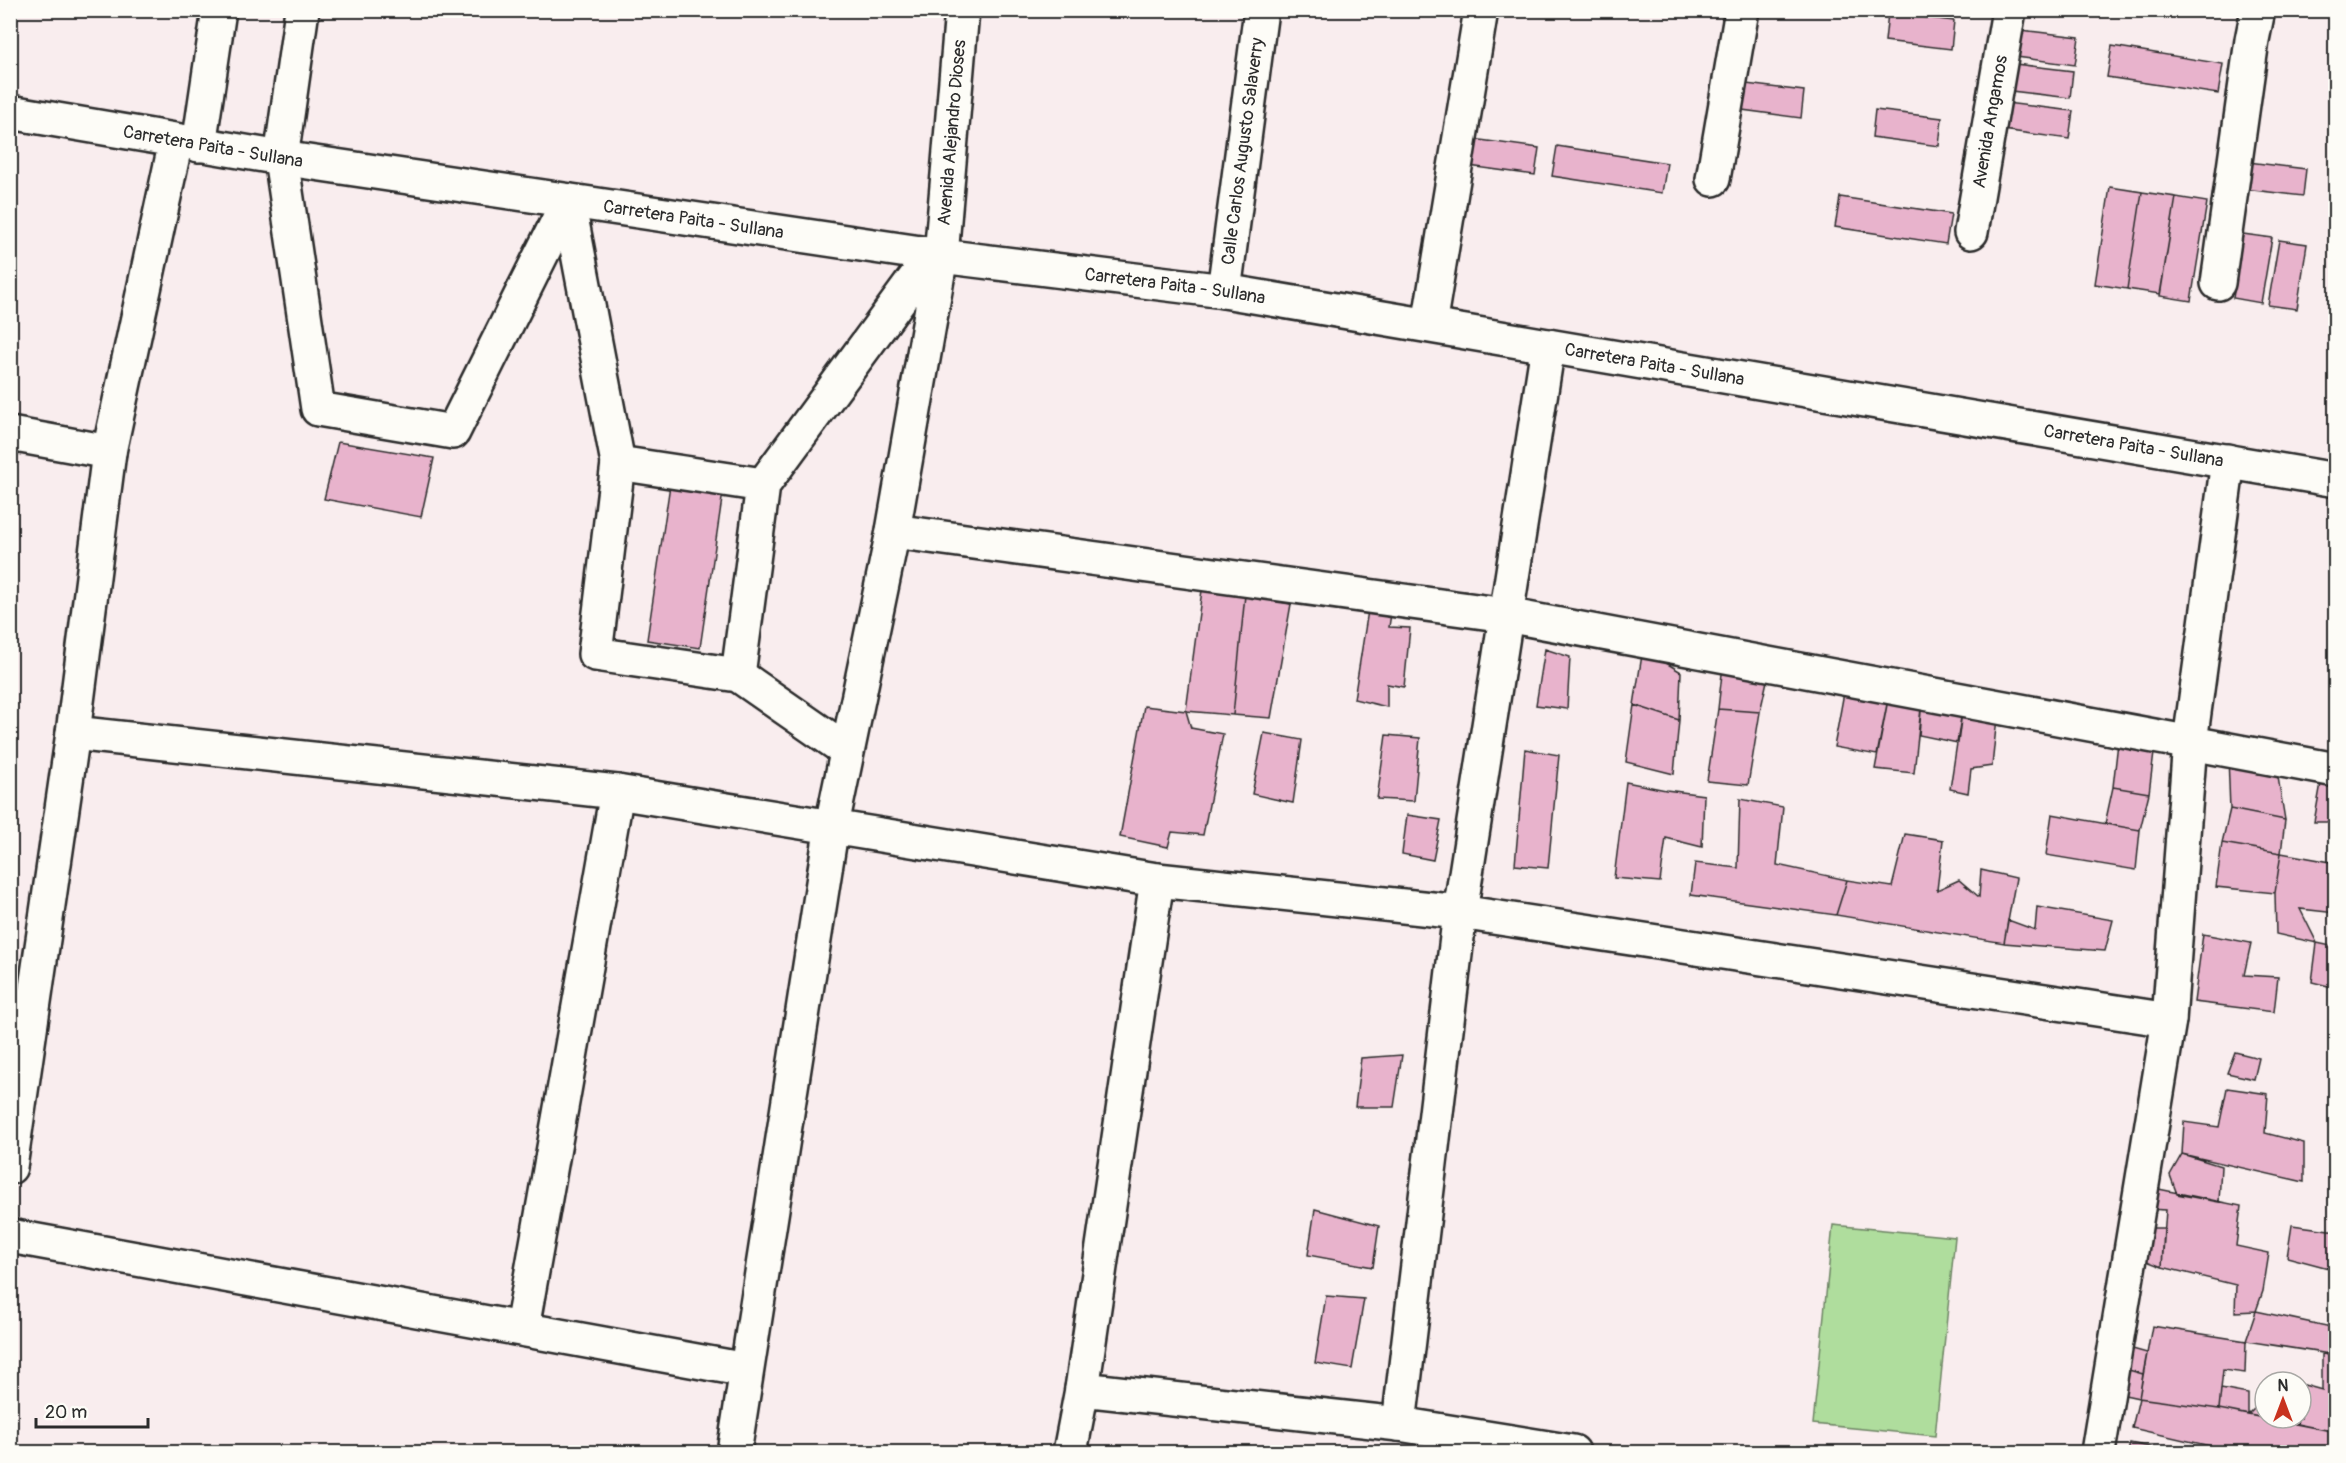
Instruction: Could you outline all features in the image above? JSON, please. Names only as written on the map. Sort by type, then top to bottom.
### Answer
[{"type":"street","points":[[10,1167],[73,733],[109,452],[188,143],[219,10]]},
{"type":"street","points":[[302,10],[281,158],[318,409],[453,432],[568,201]]},
{"type":"street","name":"Avenida Alejandro Dioses","points":[[734,1452],[832,825],[893,531],[937,255],[962,10]]},
{"type":"street","name":"Calle Carlos Augusto Salaverry","points":[[1224,291],[1261,10]]},
{"type":"street","points":[[1429,325],[1481,10]]},
{"type":"street","points":[[1713,179],[1742,10]]},
{"type":"street","name":"Avenida Angamos","points":[[1971,232],[2009,10]]},
{"type":"street","points":[[2218,283],[2258,10]]},
{"type":"street","name":"Carretera Paita - Sullana","points":[[10,112],[281,158],[568,201],[937,255],[1224,291],[2336,480]]},
{"type":"street","points":[[568,201],[618,463],[595,654],[738,675],[846,750]]},
{"type":"street","points":[[738,675],[763,485],[937,255]]},
{"type":"street","points":[[1399,1424],[1460,912],[1548,346]]},
{"type":"street","points":[[10,434],[109,452]]},
{"type":"street","points":[[2098,1452],[2169,1020],[2190,742],[2228,461]]},
{"type":"street","points":[[618,463],[763,485]]},
{"type":"street","points":[[893,531],[1506,615],[2336,770]]},
{"type":"street","points":[[73,733],[617,792],[832,825],[1157,880],[1460,912],[2169,1020]]},
{"type":"street","points":[[522,1328],[617,792]]},
{"type":"street","points":[[1070,1452],[1082,1389],[1157,880]]},
{"type":"street","points":[[10,1236],[746,1370]]},
{"type":"street","points":[[1082,1389],[1399,1424],[1573,1452]]},
{"type":"green space","points":[[1833,1225],[1955,1237],[1935,1436],[1813,1424]]},
{"type":"building","points":[[1888,13],[1954,21],[1951,49],[1885,41]]},
{"type":"building","points":[[2013,29],[2079,37],[2075,65],[2009,56]]},
{"type":"building","points":[[2112,46],[2223,64],[2218,94],[2107,77]]},
{"type":"building","points":[[2007,63],[2073,71],[2070,98],[2003,90]]},
{"type":"building","points":[[1738,83],[1804,91],[1801,118],[1735,109]]},
{"type":"building","points":[[2006,103],[2073,111],[2069,139],[2003,130]]},
{"type":"building","points":[[1875,110],[1942,118],[1939,146],[1872,137]]},
{"type":"building","points":[[1473,139],[1539,148],[1535,175],[1469,166]]},
{"type":"building","points":[[1557,146],[1667,163],[1662,193],[1552,176]]},
{"type":"building","points":[[2240,161],[2306,169],[2303,196],[2236,188]]},
{"type":"building","points":[[2110,187],[2142,192],[2127,289],[2095,284]]},
{"type":"building","points":[[2142,192],[2176,197],[2160,294],[2127,289]]},
{"type":"building","points":[[1840,197],[1951,214],[1946,244],[1835,227]]},
{"type":"building","points":[[2176,197],[2207,202],[2191,301],[2160,296]]},
{"type":"building","points":[[2243,234],[2272,238],[2261,303],[2233,298]]},
{"type":"building","points":[[2279,240],[2307,244],[2297,309],[2268,305]]},
{"type":"building","points":[[338,442],[434,458],[421,517],[324,499]]},
{"type":"building","points":[[670,485],[723,492],[700,648],[647,640]]},
{"type":"building","points":[[1202,590],[1245,595],[1233,715],[1186,711]]},
{"type":"building","points":[[1245,595],[1291,604],[1271,718],[1233,715]]},
{"type":"building","points":[[1370,598],[1393,601],[1389,627],[1410,628],[1404,687],[1387,684],[1387,707],[1354,699]]},
{"type":"building","points":[[1545,649],[1570,657],[1567,709],[1536,705]]},
{"type":"building","points":[[1643,649],[1681,672],[1679,720],[1634,705]]},
{"type":"building","points":[[1723,665],[1769,672],[1760,712],[1718,709]]},
{"type":"building","points":[[1845,687],[1889,694],[1877,755],[1834,747]]},
{"type":"building","points":[[1889,694],[1922,699],[1914,773],[1875,769]]},
{"type":"building","points":[[1922,699],[1963,704],[1958,743],[1919,735]]},
{"type":"building","points":[[1963,704],[1998,708],[1992,766],[1971,769],[1968,793],[1950,789]]},
{"type":"building","points":[[1634,705],[1679,720],[1674,774],[1626,762]]},
{"type":"building","points":[[1144,706],[1186,711],[1191,728],[1223,734],[1203,835],[1172,832],[1168,847],[1120,837]]},
{"type":"building","points":[[1718,709],[1760,712],[1748,785],[1707,781]]},
{"type":"building","points":[[1264,733],[1302,740],[1293,803],[1252,794]]},
{"type":"building","points":[[2119,734],[2155,745],[2149,793],[2113,787]]},
{"type":"building","points":[[1386,735],[1420,738],[1414,801],[1377,799]]},
{"type":"building","points":[[1525,749],[1559,755],[1548,868],[1515,865]]},
{"type":"building","points":[[2228,757],[2276,765],[2285,820],[2230,809]]},
{"type":"building","points":[[2323,772],[2336,773],[2336,822],[2314,822]]},
{"type":"building","points":[[1626,782],[1704,795],[1702,847],[1666,838],[1660,882],[1614,878]]},
{"type":"building","points":[[2113,787],[2149,793],[2140,830],[2105,824]]},
{"type":"building","points":[[1740,799],[1783,807],[1777,865],[1847,880],[1836,915],[1691,895],[1695,863],[1738,868]]},
{"type":"building","points":[[2230,809],[2285,820],[2281,853],[2222,843]]},
{"type":"building","points":[[2052,814],[2140,830],[2136,870],[2046,855]]},
{"type":"building","points":[[1407,815],[1441,820],[1433,860],[1402,854]]},
{"type":"building","points":[[1905,834],[1943,840],[1937,890],[1959,880],[1979,897],[1981,870],[2016,878],[2004,943],[1836,915],[1847,880],[1892,887]]},
{"type":"building","points":[[2222,843],[2281,853],[2275,893],[2216,887]]},
{"type":"building","points":[[2281,853],[2336,863],[2336,913],[2300,909],[2317,943],[2276,934],[2275,893]]},
{"type":"building","points":[[2037,907],[2113,920],[2105,951],[2004,943],[2008,920],[2035,930]]},
{"type":"building","points":[[2203,934],[2251,943],[2244,975],[2278,977],[2274,1012],[2194,1002]]},
{"type":"building","points":[[2317,943],[2336,947],[2336,988],[2312,982]]},
{"type":"building","points":[[2235,1052],[2259,1058],[2254,1079],[2227,1073]]},
{"type":"building","points":[[1402,1055],[1394,1107],[1355,1107],[1361,1058]]},
{"type":"building","points":[[2227,1088],[2268,1094],[2265,1133],[2304,1143],[2304,1182],[2182,1154],[2184,1122],[2219,1127]]},
{"type":"building","points":[[2182,1154],[2221,1166],[2219,1202],[2177,1194],[2170,1175]]},
{"type":"building","points":[[2154,1188],[2241,1206],[2236,1246],[2269,1253],[2263,1291],[2256,1311],[2235,1312],[2236,1285],[2162,1267],[2166,1210],[2149,1209]]},
{"type":"building","points":[[1315,1209],[1379,1226],[1373,1267],[1308,1255]]},
{"type":"building","points":[[2292,1225],[2336,1231],[2336,1270],[2287,1257]]},
{"type":"building","points":[[2146,1228],[2164,1228],[2162,1267],[2144,1260]]},
{"type":"building","points":[[1326,1296],[1364,1299],[1352,1369],[1315,1363]]},
{"type":"building","points":[[2256,1311],[2336,1328],[2336,1355],[2246,1341]]},
{"type":"building","points":[[2152,1326],[2246,1341],[2245,1373],[2223,1370],[2219,1409],[2139,1398]]},
{"type":"building","points":[[2129,1348],[2147,1353],[2143,1374],[2125,1369]]},
{"type":"building","points":[[2322,1354],[2336,1356],[2336,1432],[2313,1427],[2313,1388],[2322,1390]]},
{"type":"building","points":[[2125,1369],[2143,1374],[2139,1398],[2120,1394]]},
{"type":"building","points":[[2221,1389],[2248,1394],[2248,1415],[2219,1409]]},
{"type":"building","points":[[2139,1398],[2253,1416],[2253,1430],[2313,1430],[2313,1427],[2336,1432],[2336,1452],[2236,1452],[2132,1428]]},
{"type":"building","points":[[2130,1443],[2175,1452],[2128,1452]]}]
